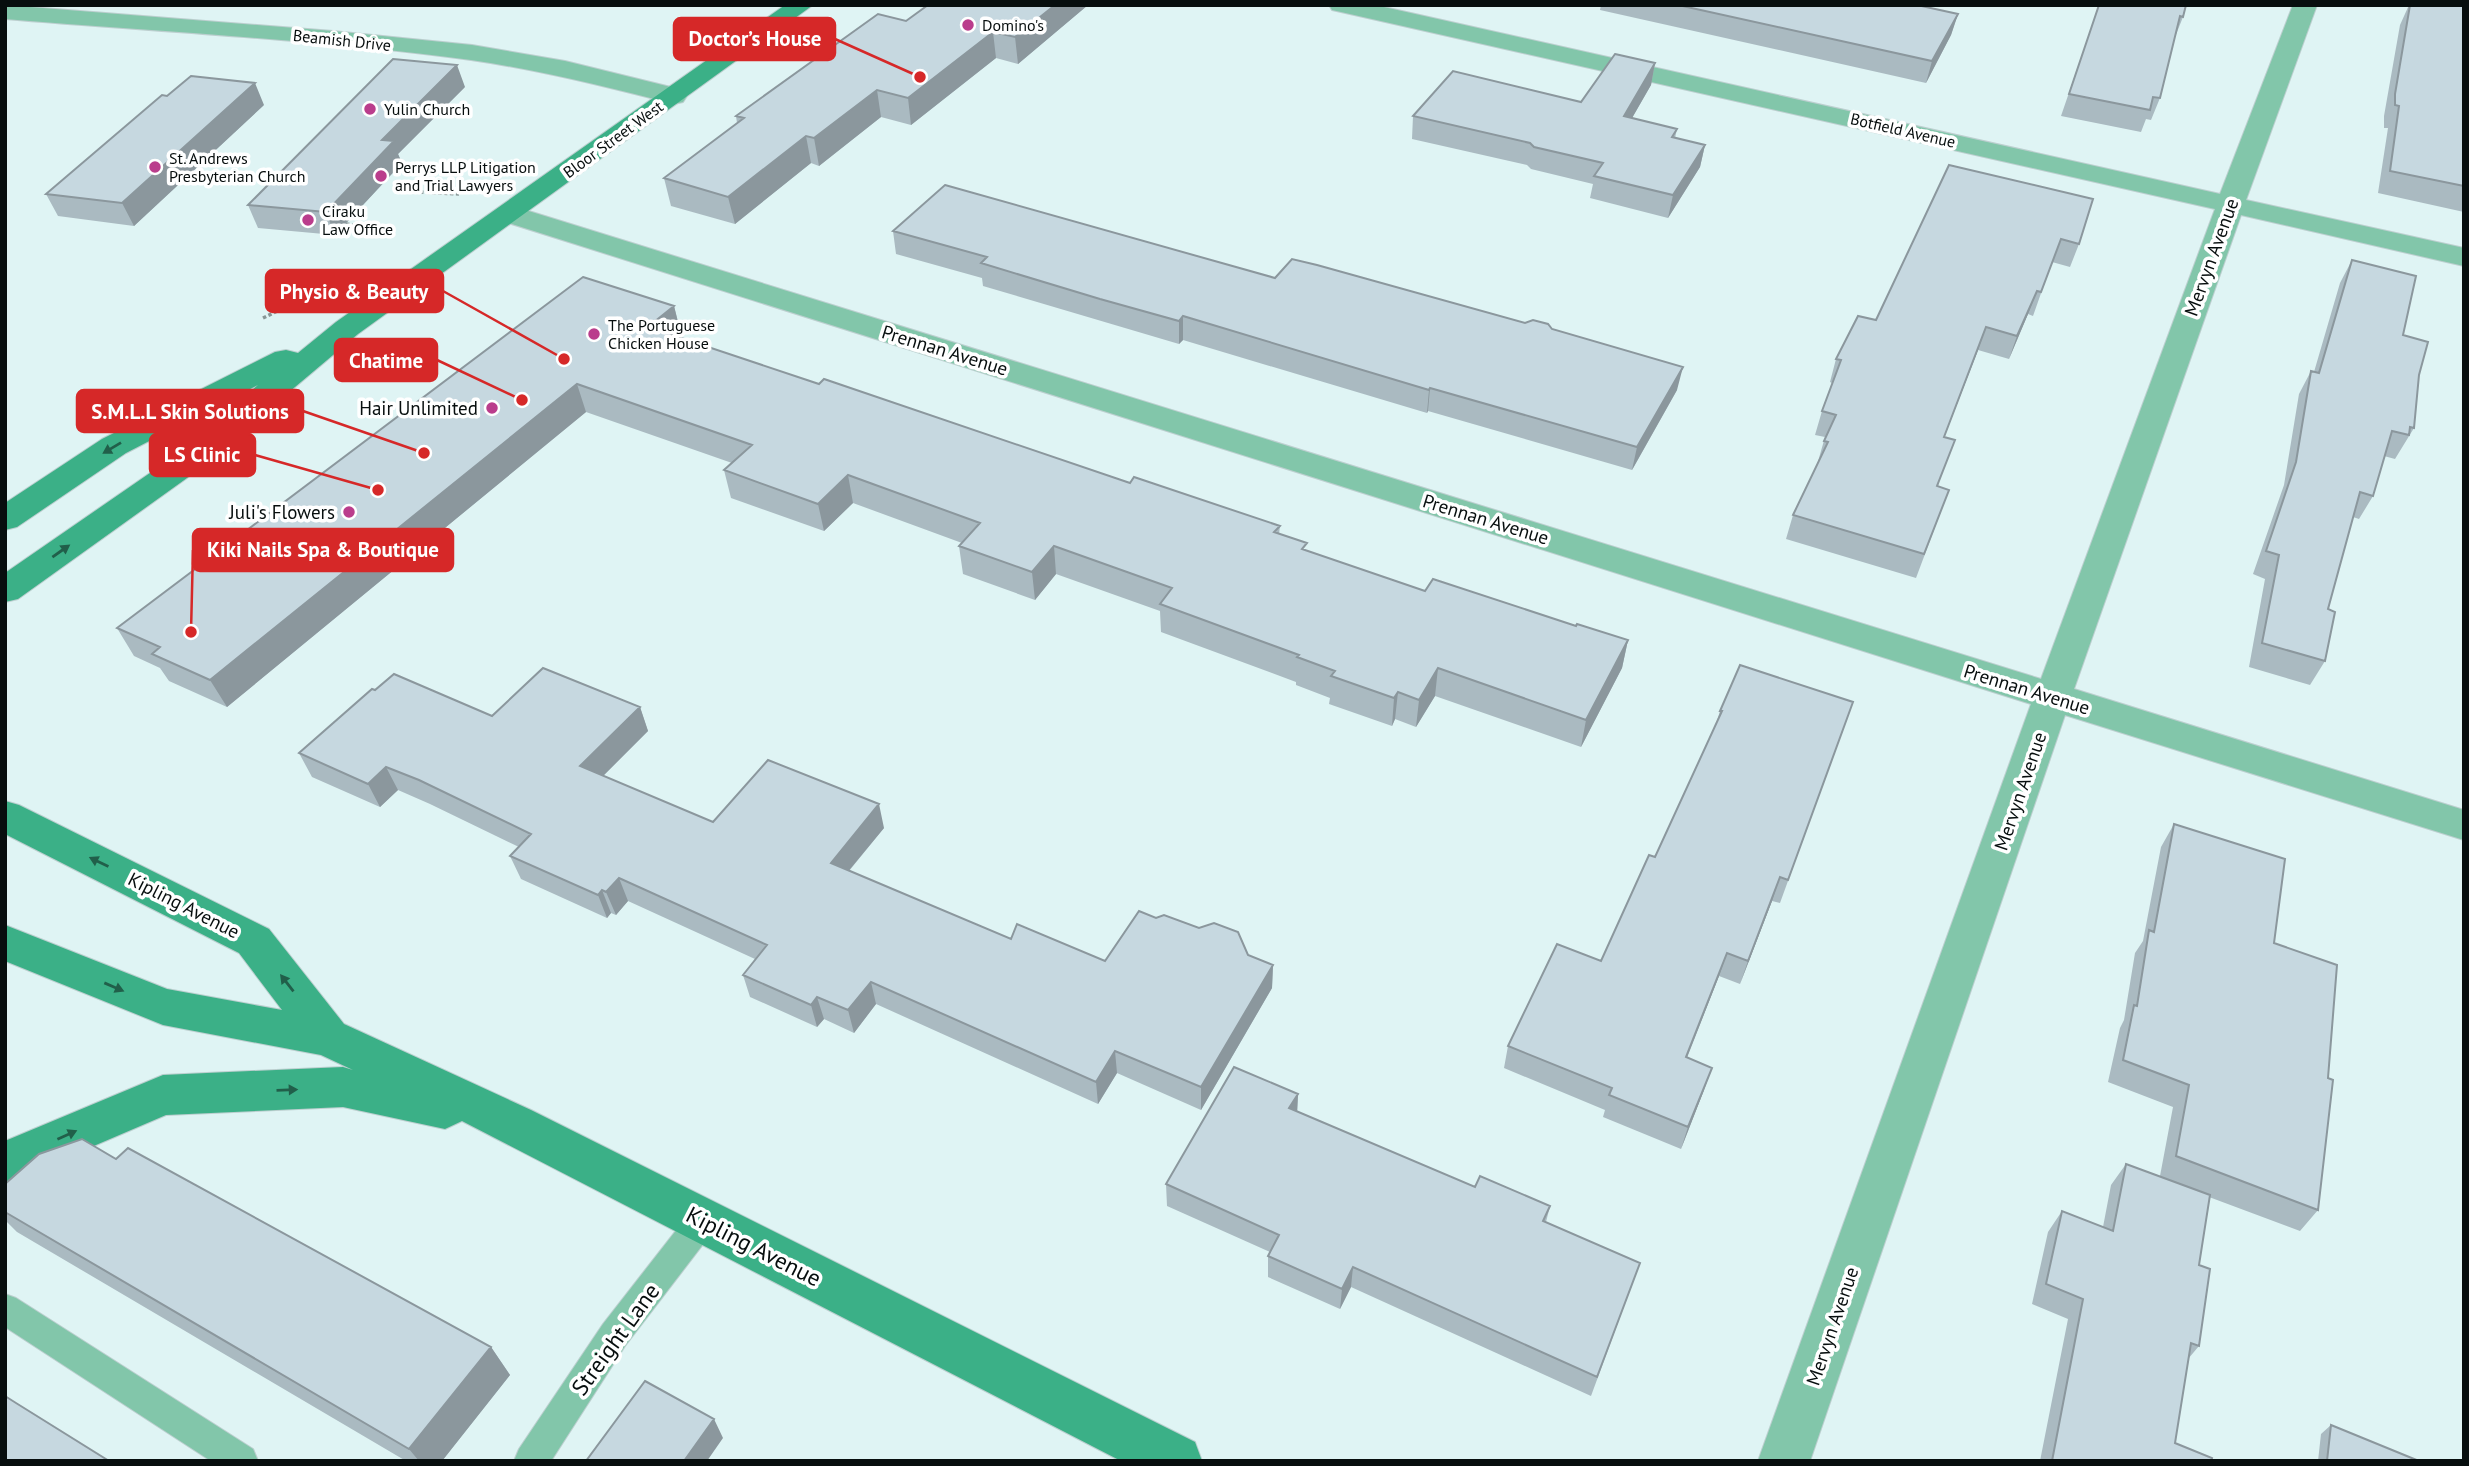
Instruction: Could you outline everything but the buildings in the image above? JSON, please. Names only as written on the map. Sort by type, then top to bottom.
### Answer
[{"type":"main road","name":"Bloor Street West","points":[[5,590],[175,471],[347,328],[801,5]]},
{"type":"main road","name":"Bloor Street West","points":[[5,519],[114,446],[347,328]]},
{"type":"main road","name":"Kipling Avenue","points":[[5,816],[254,942],[328,1038]]},
{"type":"main road","name":"Kipling Avenue","points":[[5,942],[163,1007],[328,1038],[514,1124],[1177,1461]]},
{"type":"main road","points":[[5,1163],[163,1095],[343,1087],[514,1124]]},
{"type":"street","name":"Botfield Avenue","points":[[1341,5],[2464,257]]},
{"type":"street","name":"Mervyn Avenue","points":[[1784,1461],[2053,697],[2230,203],[2305,5]]},
{"type":"street","name":"Beamish Drive","points":[[5,12],[333,38],[472,53],[565,69],[674,96]]},
{"type":"street","name":"Prennan Avenue","points":[[509,214],[2464,825]]},
{"type":"lane","name":"Streight Lane","points":[[531,1461],[614,1335],[704,1220]]},
{"type":"lane","points":[[5,1309],[241,1461]]},
{"type":"path","points":[[420,192],[457,194]]},
{"type":"path","points":[[346,224],[365,227]]},
{"type":"path","points":[[262,319],[320,289]]},
{"type":"place","name":"Domino's","points":[[968,25]]},
{"type":"place","name":"Doctor’s House","points":[[920,77]]},
{"type":"place","name":"Yulin Church","points":[[370,109]]},
{"type":"place","name":"St. Andrews Presbyterian Church","points":[[155,167]]},
{"type":"place","name":"Perrys LLP Litigation and Trial Lawyers","points":[[381,176]]},
{"type":"place","name":"Ciraku Law Office","points":[[308,220]]},
{"type":"place","name":"The Portuguese Chicken House","points":[[594,334]]},
{"type":"place","name":"Physio & Beauty","points":[[564,359]]},
{"type":"place","name":"Chatime","points":[[522,400]]},
{"type":"place","name":"Hair Unlimited","points":[[492,408]]},
{"type":"place","name":"S.M.L.L Skin Solutions","points":[[424,453]]},
{"type":"place","name":"LS Clinic","points":[[378,490]]},
{"type":"place","name":"Juli's Flowers","points":[[349,512]]},
{"type":"place","name":"Kiki Nails Spa & Boutique","points":[[191,632]]}]
